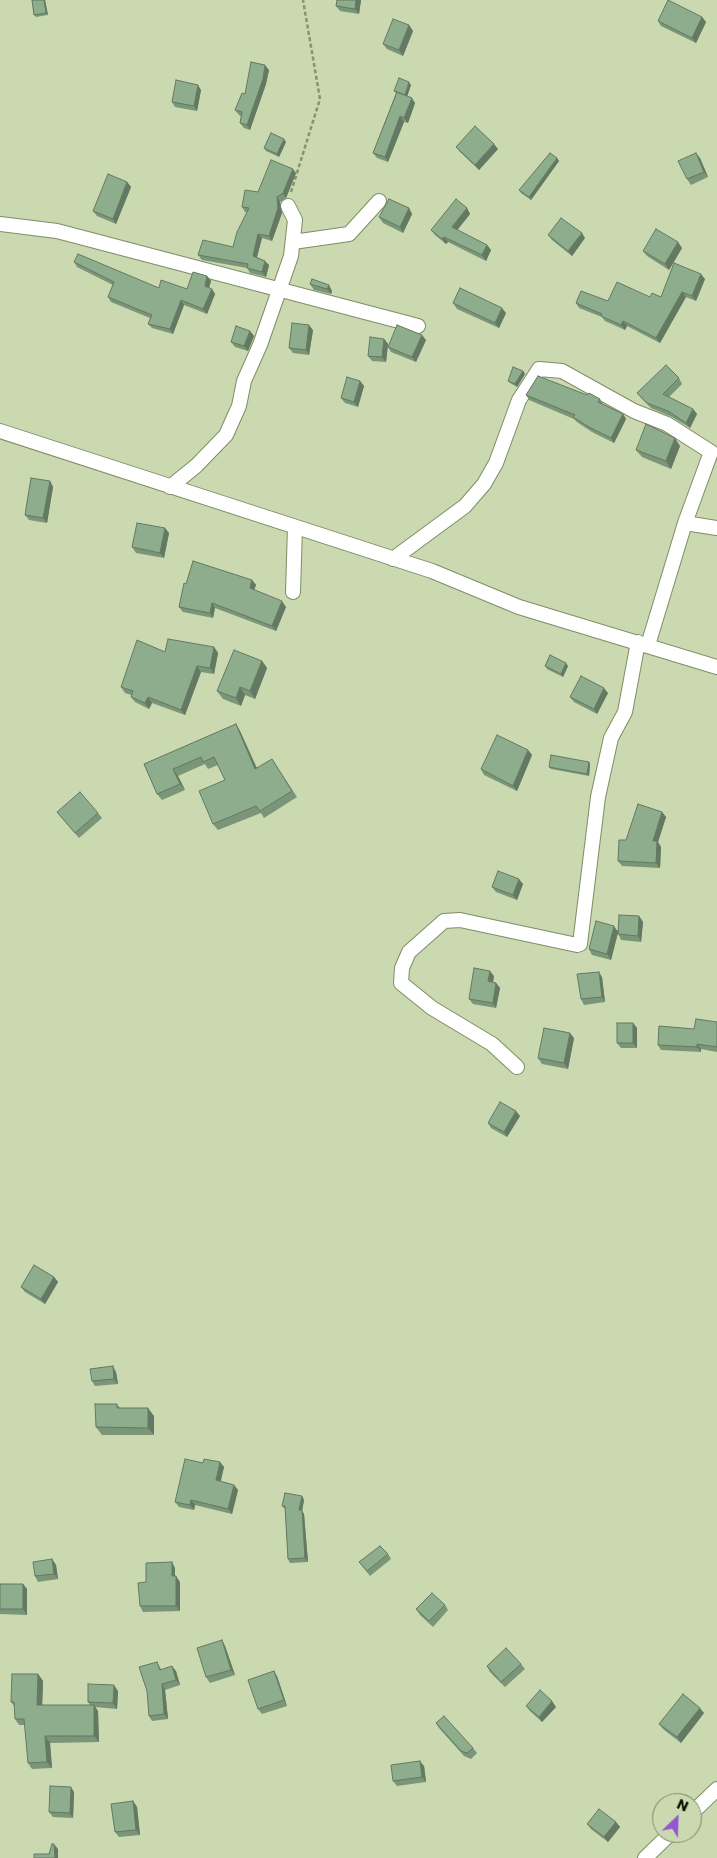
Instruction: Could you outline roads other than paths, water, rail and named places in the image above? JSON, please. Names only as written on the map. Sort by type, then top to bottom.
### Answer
[{"type":"street","points":[[293,242],[350,234],[379,201]]},
{"type":"street","points":[[170,487],[196,466],[226,435],[239,406],[244,381],[260,345],[291,256],[295,220],[288,206]]},
{"type":"street","points":[[0,224],[57,230],[418,326]]},
{"type":"street","points":[[393,559],[465,506],[484,484],[496,463],[519,400],[539,369],[562,371],[634,411],[667,424],[711,452],[643,644],[625,712],[611,738],[598,797],[580,944],[577,945],[486,924],[460,920],[444,921],[409,952],[402,968],[401,983],[432,1008],[492,1044],[517,1067]]},
{"type":"street","points":[[0,431],[432,571],[519,607],[717,667]]},
{"type":"street","points":[[685,523],[717,528]]},
{"type":"street","points":[[293,592],[295,527]]},
{"type":"street","points":[[702,1803],[717,1789]]},
{"type":"street","points":[[645,1858],[661,1843]]}]
